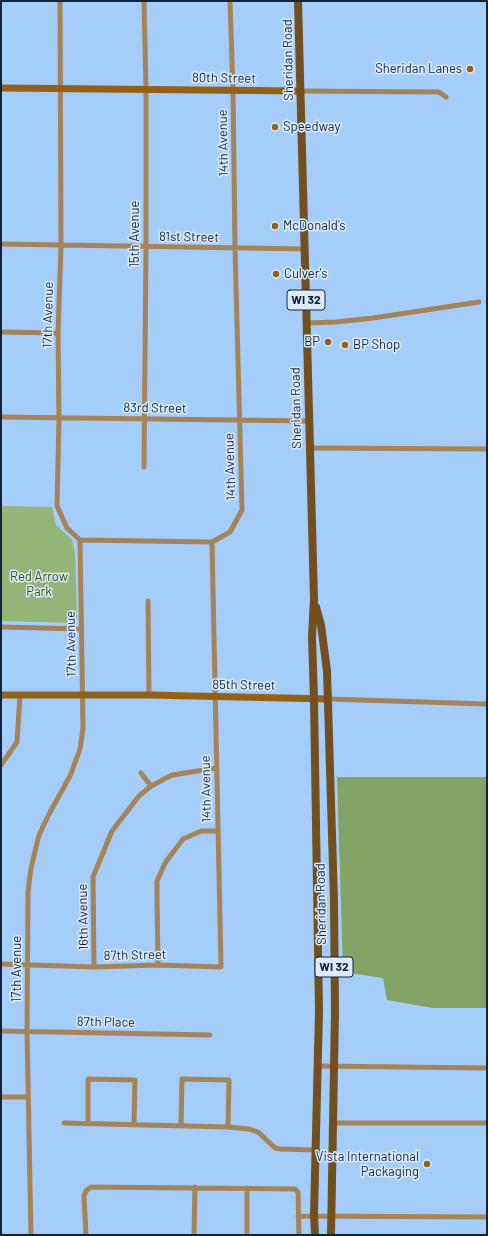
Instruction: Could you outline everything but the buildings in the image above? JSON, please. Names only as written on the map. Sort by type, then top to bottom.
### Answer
[{"type":"main road","name":"Sheridan Road","points":[[298,1],[314,599],[312,637],[318,1011],[314,1215],[315,1235]]},
{"type":"main road","name":"Sheridan Road","points":[[314,599],[321,625],[327,671],[334,900],[335,1012],[330,1216],[331,1235]]},
{"type":"street","name":"17th Avenue","points":[[31,1235],[27,1031],[28,892],[31,868],[39,836],[49,814],[70,776],[80,749],[83,728],[80,540],[67,528],[57,506],[59,418],[58,334],[61,246],[60,1]]},
{"type":"street","name":"15th Avenue","points":[[144,1],[146,89],[144,467]]},
{"type":"street","name":"14th Avenue","points":[[221,967],[212,542],[230,532],[242,510],[230,1]]},
{"type":"street","name":"80th Street","points":[[1,88],[439,92],[446,97]]},
{"type":"street","name":"81st Street","points":[[1,244],[305,249]]},
{"type":"street","points":[[306,323],[336,322],[373,318],[479,302]]},
{"type":"street","points":[[1,332],[58,334]]},
{"type":"street","name":"83rd Street","points":[[1,417],[309,421]]},
{"type":"street","points":[[310,448],[487,449]]},
{"type":"street","points":[[80,540],[212,542]]},
{"type":"street","points":[[148,601],[148,695]]},
{"type":"street","points":[[1,627],[82,629]]},
{"type":"street","name":"85th Street","points":[[1,695],[148,695],[487,704]]},
{"type":"street","points":[[1,765],[17,742],[20,695]]},
{"type":"street","name":"16th Avenue","points":[[94,967],[93,877],[112,831],[139,796],[151,786],[172,775],[217,768]]},
{"type":"street","points":[[141,773],[151,786]]},
{"type":"street","points":[[158,965],[157,892],[158,881],[165,863],[183,840],[201,831],[217,831]]},
{"type":"street","name":"87th Street","points":[[1,964],[94,967],[158,965],[221,967]]},
{"type":"street","name":"87th Place","points":[[1,1031],[210,1035]]},
{"type":"street","points":[[317,1066],[487,1068]]},
{"type":"street","points":[[88,1124],[88,1079],[127,1079],[134,1080],[134,1125]]},
{"type":"street","points":[[182,1126],[182,1079],[229,1080],[228,1127]]},
{"type":"street","points":[[1,1097],[28,1097]]},
{"type":"street","points":[[64,1123],[228,1127],[249,1129],[258,1132],[275,1148],[316,1150]]},
{"type":"street","points":[[333,1123],[487,1123]]},
{"type":"street","points":[[86,1235],[84,1196],[86,1191],[91,1187],[295,1189],[298,1192],[299,1235]]},
{"type":"street","points":[[194,1235],[195,1188]]},
{"type":"street","points":[[247,1188],[247,1235]]},
{"type":"street","points":[[298,1216],[487,1217]]},
{"type":"green space","name":"Red Arrow Park","points":[[1,506],[52,507],[56,525],[72,540],[75,553],[77,619],[73,623],[1,621]]},
{"type":"green space","points":[[337,777],[487,777],[487,1008],[433,1008],[387,1000],[383,978],[343,972]]},
{"type":"place","name":"Sheridan Lanes","points":[[470,69]]},
{"type":"place","name":"Speedway","points":[[275,127]]},
{"type":"place","name":"McDonald's","points":[[275,226]]},
{"type":"place","name":"Culver's","points":[[276,274]]},
{"type":"place","name":"BP","points":[[328,342]]},
{"type":"place","name":"BP Shop","points":[[345,345]]},
{"type":"place","name":"Vista International Packaging","points":[[427,1164]]}]
